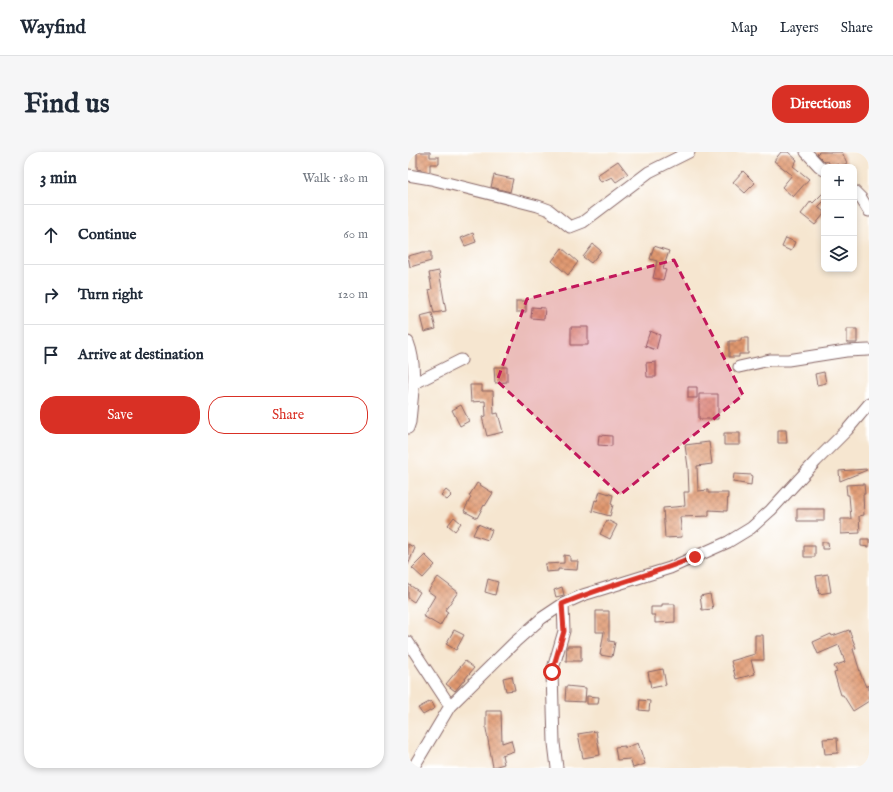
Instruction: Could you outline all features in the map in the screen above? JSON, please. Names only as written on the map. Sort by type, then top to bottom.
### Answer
[{"type":"street","points":[[408,175],[538,206],[549,210],[570,228],[583,222],[649,172],[689,152]]},
{"type":"street","points":[[806,152],[821,168]]},
{"type":"street","points":[[857,194],[869,211]]},
{"type":"street","points":[[408,342],[413,357],[414,373],[408,428]]},
{"type":"street","points":[[739,367],[770,360],[788,360],[846,351],[869,350]]},
{"type":"street","points":[[413,384],[461,360]]},
{"type":"street","points":[[413,768],[450,706],[515,642],[542,618],[562,604],[584,595],[670,568],[728,542],[751,528],[771,510],[847,430],[869,404]]},
{"type":"street","points":[[556,768],[552,672],[564,631],[562,604]]},
{"type":"street","points":[[408,642],[450,706]]},
{"type":"highlighted area","points":[[674,260],[743,395],[620,495],[497,381],[527,299]]},
{"type":"building","points":[[417,152],[430,152],[430,157],[439,157],[439,164],[430,164],[430,172],[417,169]]},
{"type":"building","points":[[781,152],[788,152],[797,160],[793,166],[809,179],[793,197],[782,187],[792,175],[774,161]]},
{"type":"building","points":[[819,152],[842,152],[847,163],[830,164],[828,161],[825,162],[817,154]]},
{"type":"building","points":[[618,161],[628,174],[616,182],[612,177],[601,182],[597,175]]},
{"type":"building","points":[[743,171],[755,183],[745,193],[733,182]]},
{"type":"building","points":[[494,175],[513,179],[510,192],[491,187]]},
{"type":"building","points":[[821,195],[821,204],[818,207],[821,210],[821,218],[815,225],[801,214],[811,201],[813,203]]},
{"type":"building","points":[[473,233],[476,242],[465,246],[461,238]]},
{"type":"building","points":[[786,238],[795,242],[791,251],[782,247]]},
{"type":"building","points":[[593,244],[601,251],[591,263],[583,257]]},
{"type":"building","points":[[654,246],[669,251],[663,269],[666,270],[663,280],[653,278],[657,261],[650,259]]},
{"type":"building","points":[[562,248],[578,262],[568,275],[552,261]]},
{"type":"building","points":[[423,252],[431,252],[431,261],[410,267],[408,256]]},
{"type":"building","points":[[439,271],[446,311],[434,313],[429,290],[432,289],[429,273]]},
{"type":"building","points":[[516,301],[526,301],[526,312],[516,312]]},
{"type":"building","points":[[532,307],[545,308],[544,319],[531,318]]},
{"type":"building","points":[[432,313],[436,329],[424,332],[420,316]]},
{"type":"building","points":[[571,327],[588,327],[588,345],[571,345]]},
{"type":"building","points":[[847,329],[857,329],[857,343],[847,343]]},
{"type":"building","points":[[650,331],[660,335],[656,350],[645,346]]},
{"type":"building","points":[[741,338],[748,338],[748,354],[739,354],[739,357],[729,357],[729,341],[741,341]]},
{"type":"building","points":[[656,362],[656,377],[647,377],[646,363]]},
{"type":"building","points":[[494,367],[507,367],[507,382],[495,383]]},
{"type":"building","points":[[824,372],[826,383],[817,385],[815,374]]},
{"type":"building","points":[[470,385],[482,385],[482,391],[493,391],[494,414],[498,413],[503,432],[487,436],[482,417],[486,416],[485,401],[471,402]]},
{"type":"building","points":[[688,387],[697,387],[697,398],[688,398]]},
{"type":"building","points":[[699,394],[718,394],[718,419],[699,419]]},
{"type":"building","points":[[461,405],[469,421],[460,426],[452,410]]},
{"type":"building","points":[[778,430],[786,430],[787,443],[778,443]]},
{"type":"building","points":[[724,433],[740,433],[740,445],[724,445]]},
{"type":"building","points":[[599,435],[612,436],[612,446],[598,445]]},
{"type":"building","points":[[709,442],[712,464],[697,466],[698,491],[708,490],[708,493],[728,493],[727,511],[709,510],[709,516],[680,517],[682,537],[665,538],[663,508],[685,506],[684,492],[689,492],[685,445]]},
{"type":"building","points":[[867,470],[840,481],[839,471]]},
{"type":"building","points":[[734,474],[752,475],[751,485],[733,482]]},
{"type":"building","points":[[477,483],[493,493],[477,518],[464,511],[471,497],[469,496]]},
{"type":"building","points":[[864,484],[864,515],[859,516],[860,533],[841,534],[841,519],[851,519],[849,495],[847,495],[846,485]]},
{"type":"building","points":[[446,490],[452,495],[447,500],[441,496]]},
{"type":"building","points":[[600,491],[613,495],[611,504],[613,505],[610,516],[592,511],[595,500],[597,501]]},
{"type":"building","points":[[797,509],[824,509],[824,521],[797,521]]},
{"type":"building","points":[[454,517],[461,523],[455,531],[448,525]]},
{"type":"building","points":[[607,520],[617,525],[610,539],[600,534]]},
{"type":"building","points":[[478,524],[492,530],[488,540],[473,535]]},
{"type":"building","points":[[861,539],[869,539],[869,547],[861,546]]},
{"type":"building","points":[[822,542],[828,542],[829,549],[822,549]]},
{"type":"building","points":[[408,544],[415,548],[408,565]]},
{"type":"building","points":[[804,546],[815,546],[815,557],[804,557]]},
{"type":"building","points":[[425,555],[435,565],[423,578],[412,568]]},
{"type":"building","points":[[564,555],[570,556],[570,561],[578,561],[577,570],[558,569],[558,571],[546,572],[545,564],[564,563]]},
{"type":"building","points":[[828,574],[831,592],[819,594],[816,576]]},
{"type":"building","points":[[438,577],[458,592],[445,610],[448,612],[440,626],[423,616],[435,596],[428,591]]},
{"type":"building","points":[[488,579],[498,582],[495,595],[485,592]]},
{"type":"building","points":[[408,584],[420,592],[414,602],[408,598]]},
{"type":"building","points":[[562,587],[564,595],[556,597],[554,590]]},
{"type":"building","points":[[710,594],[713,609],[702,610],[700,596]]},
{"type":"building","points":[[662,604],[675,604],[675,622],[655,623],[655,615],[651,615],[651,607],[662,607]]},
{"type":"building","points":[[596,611],[609,611],[609,641],[615,642],[612,657],[600,655],[604,632],[596,632]]},
{"type":"building","points":[[454,630],[464,635],[456,650],[446,644]]},
{"type":"building","points":[[849,630],[856,648],[853,649],[861,675],[866,687],[869,685],[869,701],[853,711],[843,695],[841,695],[834,673],[837,672],[834,666],[845,662],[839,645],[818,654],[813,642],[831,634],[832,636]]},
{"type":"building","points":[[755,635],[763,635],[764,660],[751,660],[755,674],[736,679],[731,661],[755,654]]},
{"type":"building","points":[[567,646],[581,646],[581,661],[566,661]]},
{"type":"building","points":[[465,661],[474,668],[455,691],[446,684]]},
{"type":"building","points":[[663,669],[666,685],[651,688],[648,672]]},
{"type":"building","points":[[512,676],[515,690],[506,691],[503,678]]},
{"type":"building","points":[[566,686],[586,688],[585,702],[565,701]]},
{"type":"building","points":[[587,696],[599,697],[598,704],[587,704]]},
{"type":"building","points":[[640,700],[650,701],[649,711],[639,710]]},
{"type":"building","points":[[431,701],[435,708],[423,715],[418,708]]},
{"type":"building","points":[[486,711],[501,711],[502,743],[511,740],[514,751],[502,755],[504,764],[493,767],[486,729]]},
{"type":"building","points":[[596,731],[600,755],[583,758],[578,734]]},
{"type":"building","points":[[837,738],[838,753],[825,754],[823,739]]},
{"type":"building","points":[[638,743],[645,764],[633,768],[630,759],[617,760],[615,747],[625,746],[625,748]]},
{"type":"route","points":[[552,672],[564,631],[564,614],[562,604],[584,595],[670,568],[695,557]]}]
